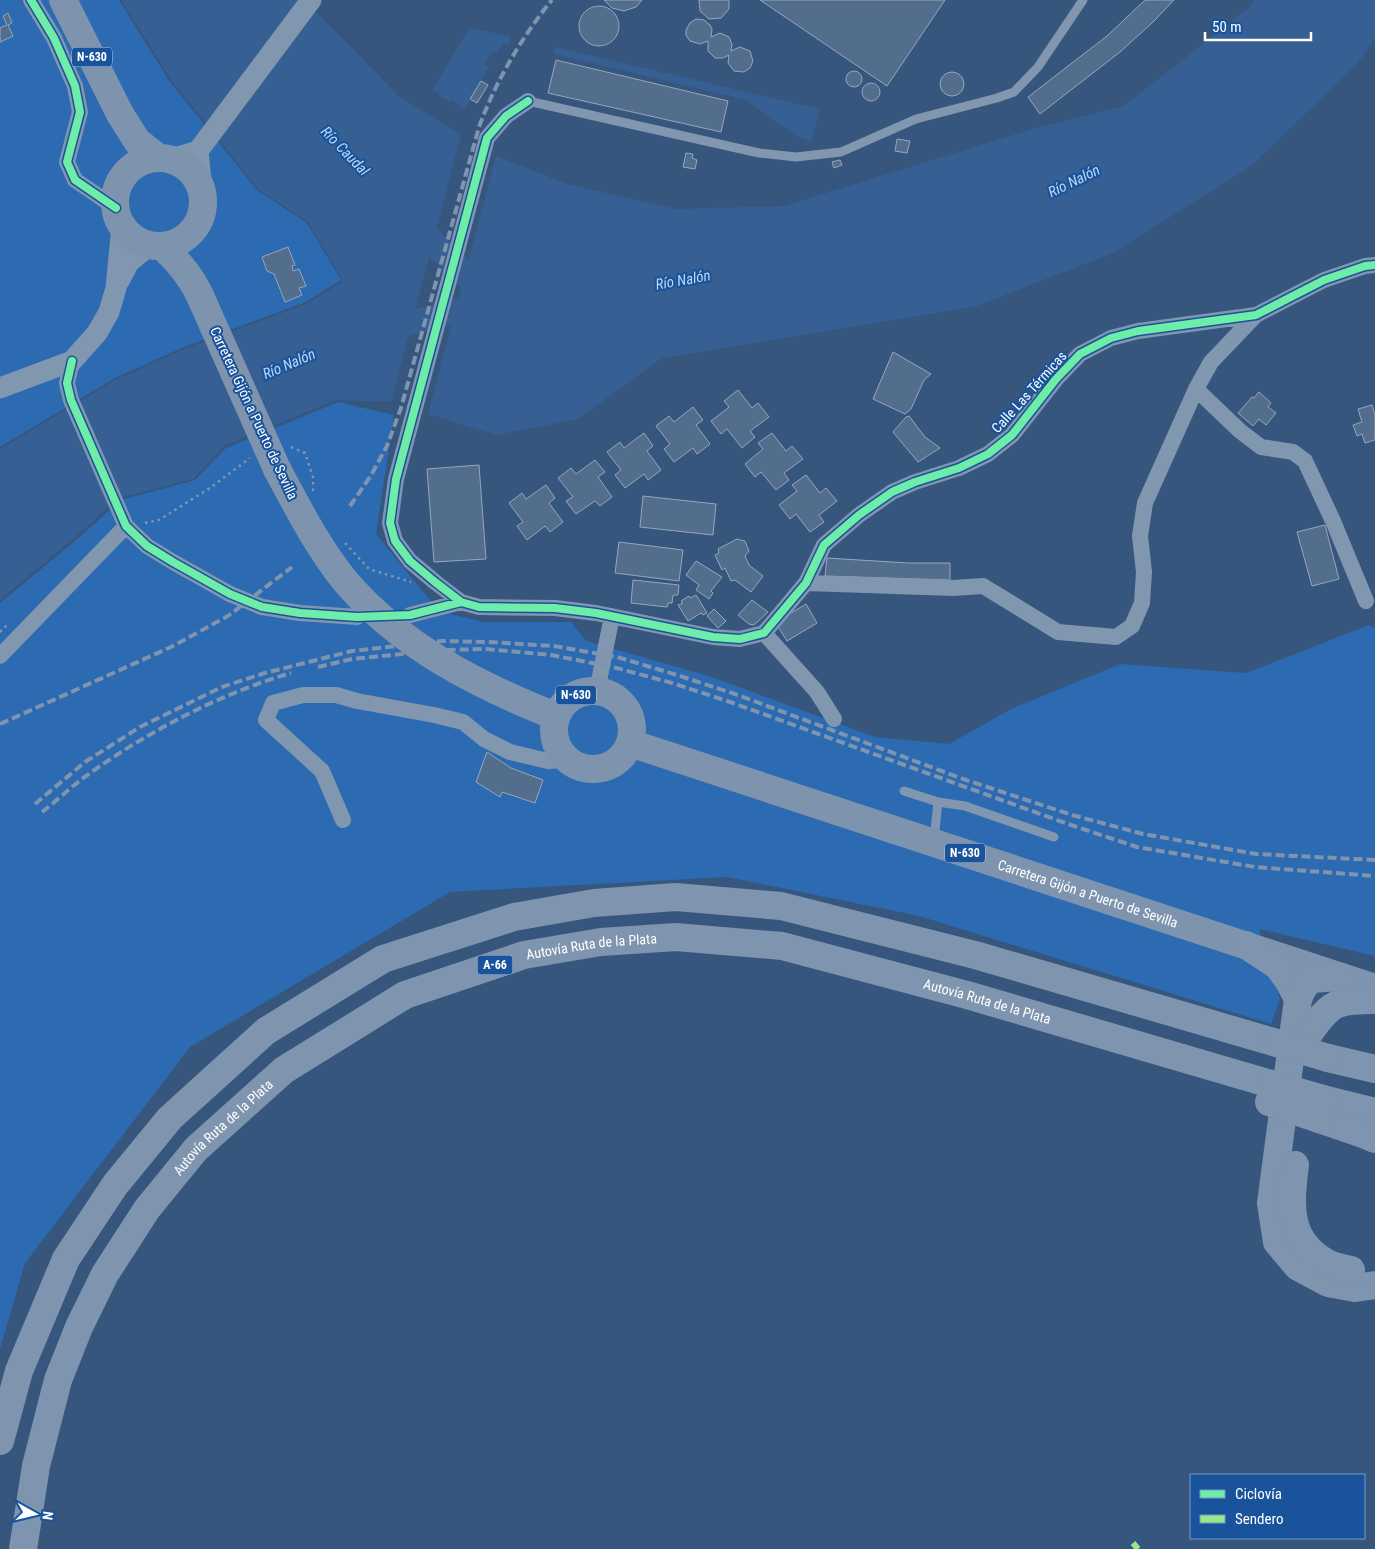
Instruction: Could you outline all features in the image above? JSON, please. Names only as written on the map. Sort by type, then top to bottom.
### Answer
[{"type":"highway","name":"N-630","points":[[63,0],[120,114],[138,140],[165,159],[182,164],[197,180],[202,190],[203,204],[201,218],[194,230]]},
{"type":"highway","name":"N-630","points":[[120,114],[126,151],[126,173],[118,190],[119,217],[130,235],[139,242],[156,246]]},
{"type":"highway","points":[[126,173],[136,165],[147,160],[165,159]]},
{"type":"highway","points":[[156,246],[183,240],[194,230]]},
{"type":"highway","name":"Carretera Gijón a Puerto de Sevilla","points":[[194,230],[191,257],[198,290]]},
{"type":"highway","name":"Carretera Gijón a Puerto de Sevilla","points":[[156,246],[177,260],[198,290],[277,469],[311,532],[346,582],[387,623],[429,654],[506,696],[555,716]]},
{"type":"highway","name":"N-630","points":[[567,760],[557,748],[553,732],[555,716],[568,698],[587,690],[608,693],[624,705],[632,724],[630,744]]},
{"type":"highway","points":[[567,760],[580,768],[595,770],[610,766],[622,756],[630,744]]},
{"type":"highway","name":"Carretera Gijón a Puerto de Sevilla","points":[[630,744],[1246,945],[1303,981]]},
{"type":"highway","points":[[0,1440],[19,1371],[66,1259],[115,1185],[170,1118],[266,1031],[383,959],[514,917],[594,903],[676,897],[781,906],[965,952],[1328,1058],[1375,1069]]},
{"type":"highway","name":"Autovía Ruta de la Plata","points":[[23,1549],[36,1466],[58,1380],[79,1327],[105,1274],[147,1210],[196,1149],[284,1070],[405,995],[524,955],[601,942],[676,937],[782,946],[967,995],[1321,1109],[1375,1112]]},
{"type":"highway","points":[[1246,945],[1278,966],[1288,980],[1303,981],[1341,977],[1375,988]]},
{"type":"highway","points":[[1303,981],[1312,994],[1310,1032],[1291,1199],[1293,1218],[1299,1236],[1314,1253],[1330,1264],[1354,1271],[1375,1267]]},
{"type":"highway","points":[[1303,981],[1271,1203],[1277,1242],[1298,1267],[1328,1283],[1355,1288],[1375,1285]]},
{"type":"highway","points":[[1310,1032],[1324,1014],[1335,1004],[1349,1001],[1375,1000]]},
{"type":"highway","points":[[1321,1109],[1375,1139]]},
{"type":"street","points":[[30,0],[54,38],[75,86],[80,112],[67,162],[74,180],[119,217],[116,288]]},
{"type":"street","points":[[165,159],[198,151],[311,0]]},
{"type":"street","points":[[528,101],[506,116],[488,138],[396,479],[390,523],[395,541],[410,561],[434,582],[461,602],[479,607],[555,608],[612,616],[713,637],[740,640],[764,633],[816,692],[834,719]]},
{"type":"street","points":[[198,151],[202,190]]},
{"type":"street","points":[[0,388],[72,361],[97,333],[109,312],[116,288],[129,262],[156,246]]},
{"type":"street","points":[[806,583],[953,588],[983,586],[1058,632],[1116,637],[1132,626],[1142,603],[1144,572],[1140,536],[1145,503],[1196,389],[1211,362],[1256,315],[1324,280],[1365,266],[1375,266]]},
{"type":"street","name":"Calle Las Térmicas","points":[[764,633],[806,583],[824,545],[859,515],[900,489],[915,482],[960,468],[988,454],[1012,435],[1056,379],[1080,354],[1111,338],[1138,331],[1256,315]]},
{"type":"street","points":[[72,361],[67,383],[71,400],[126,526],[148,546],[230,594],[262,606],[300,613],[357,617]]},
{"type":"street","points":[[1196,389],[1240,431],[1261,447],[1293,452],[1305,461],[1333,521],[1366,601]]},
{"type":"street","points":[[0,656],[126,526]]},
{"type":"street","points":[[410,615],[461,602]]},
{"type":"street","points":[[597,691],[612,616]]},
{"type":"street","points":[[343,820],[322,771],[266,720],[274,702],[303,695],[336,696],[434,715],[463,722],[484,739],[510,752],[548,761],[567,760]]},
{"type":"lane","points":[[528,101],[760,153],[796,157],[841,152],[916,118],[1014,92],[1038,67],[1083,0]]},
{"type":"lane","points":[[904,791],[938,802],[965,806],[1054,837]]},
{"type":"lane","points":[[934,843],[938,802]]},
{"type":"shaded area","points":[[0,0],[119,0],[170,82],[257,190],[307,223],[341,280],[306,302],[184,347],[115,378],[0,447]]},
{"type":"shaded area","points":[[338,402],[394,415],[376,534],[439,611],[483,622],[571,622],[586,641],[709,676],[875,737],[949,744],[1011,709],[1120,664],[1246,673],[1369,625],[1375,628],[1375,956],[1259,929],[1280,999],[1271,1024],[919,916],[727,877],[450,892],[190,1047],[25,1263],[0,1349],[0,603],[121,500],[195,480],[226,448]]},
{"type":"water","points":[[121,0],[304,0],[400,97],[461,135],[391,402],[336,400],[224,446],[193,479],[119,498],[0,600],[0,449],[115,380],[184,349],[306,304],[343,281],[308,222],[258,189],[171,80]]},
{"type":"water","points":[[1254,0],[1375,0],[1375,38],[1358,63],[1251,166],[1113,253],[974,307],[662,358],[578,419],[496,435],[428,414],[496,156],[567,184],[676,209],[784,206],[1036,128],[1124,106],[1251,6]]},
{"type":"water","points":[[469,28],[510,36],[509,44],[504,43],[497,53],[493,51],[485,65],[489,67],[464,110],[462,109],[463,107],[455,104],[452,100],[450,102],[438,95],[439,92],[432,91]]},
{"type":"water","points":[[555,47],[820,109],[811,142],[795,135],[746,100],[553,54]]},
{"type":"building","points":[[604,0],[642,0],[636,7],[624,11],[612,8]]},
{"type":"building","points":[[699,0],[729,0],[729,9],[721,18],[709,19],[700,11]]},
{"type":"building","points":[[760,0],[945,0],[887,86]]},
{"type":"building","points":[[1145,0],[1174,0],[1120,52],[1040,114],[1028,97],[1107,36]]},
{"type":"building","points":[[603,6],[610,9],[616,15],[619,26],[618,34],[610,43],[603,46],[595,46],[588,43],[580,34],[579,22],[582,15],[591,7]]},
{"type":"building","points":[[8,13],[12,23],[8,25],[13,36],[0,42],[0,28],[7,25],[3,16]]},
{"type":"building","points":[[696,19],[704,20],[710,25],[712,29],[711,37],[720,33],[729,37],[732,44],[731,51],[740,47],[750,51],[753,61],[750,68],[744,72],[734,71],[728,63],[729,55],[723,58],[715,58],[708,51],[708,41],[700,44],[690,41],[686,35],[686,30],[690,23]]},
{"type":"building","points":[[556,60],[728,101],[721,132],[548,93]]},
{"type":"building","points":[[854,71],[860,73],[862,79],[860,85],[854,87],[848,85],[846,79],[848,73]]},
{"type":"building","points":[[952,72],[961,75],[964,84],[961,93],[952,96],[943,93],[940,84],[943,75]]},
{"type":"building","points":[[481,81],[488,85],[477,103],[470,99]]},
{"type":"building","points":[[871,83],[877,86],[880,92],[877,98],[871,101],[865,98],[862,92],[865,86]]},
{"type":"building","points":[[897,139],[910,141],[907,153],[895,151]]},
{"type":"building","points":[[686,153],[693,154],[692,158],[697,160],[695,169],[683,167]]},
{"type":"building","points":[[840,160],[842,165],[834,168],[832,162]]},
{"type":"building","points":[[288,247],[295,265],[292,266],[293,271],[299,269],[306,286],[299,288],[302,295],[285,302],[274,274],[267,271],[262,257]]},
{"type":"building","points":[[893,352],[931,374],[924,380],[911,409],[905,414],[873,399]]},
{"type":"building","points":[[738,390],[752,408],[758,403],[769,417],[750,431],[755,437],[742,448],[727,429],[721,434],[711,421],[729,407],[724,401]]},
{"type":"building","points":[[1259,392],[1271,403],[1268,407],[1276,413],[1266,425],[1259,419],[1253,426],[1238,413]]},
{"type":"building","points":[[1372,405],[1375,415],[1375,440],[1365,443],[1362,434],[1357,436],[1353,425],[1362,422],[1358,409]]},
{"type":"building","points":[[693,407],[703,420],[696,425],[710,444],[697,454],[693,448],[674,462],[664,449],[670,444],[656,426],[669,416],[674,422]]},
{"type":"building","points":[[909,416],[925,437],[940,448],[918,462],[893,432]]},
{"type":"building","points":[[644,433],[653,446],[647,451],[661,470],[648,480],[644,474],[625,488],[615,475],[621,470],[607,452],[620,442],[624,448]]},
{"type":"building","points":[[772,433],[786,451],[792,446],[803,459],[784,473],[789,480],[776,490],[761,472],[755,477],[745,464],[763,449],[758,443]]},
{"type":"building","points":[[595,460],[605,472],[598,477],[612,497],[600,506],[595,501],[576,514],[566,501],[573,497],[558,478],[571,468],[576,474]]},
{"type":"building","points":[[479,465],[486,559],[434,562],[427,469]]},
{"type":"building","points":[[806,475],[820,493],[826,488],[837,501],[819,515],[824,522],[810,532],[796,514],[790,519],[779,505],[797,491],[792,485]]},
{"type":"building","points":[[546,485],[555,498],[549,503],[563,522],[550,532],[545,526],[527,540],[517,526],[523,522],[509,503],[522,493],[526,499]]},
{"type":"building","points":[[643,496],[716,504],[713,535],[640,527]]},
{"type":"building","points":[[1325,525],[1339,579],[1312,586],[1297,532]]},
{"type":"building","points":[[737,539],[745,541],[749,551],[745,556],[749,565],[763,576],[751,592],[735,580],[731,581],[725,568],[722,570],[715,555],[719,553],[718,549]]},
{"type":"building","points":[[619,542],[683,550],[679,581],[615,573]]},
{"type":"building","points":[[827,558],[908,563],[950,563],[950,580],[825,576]]},
{"type":"building","points":[[696,561],[722,577],[711,591],[713,593],[709,599],[696,590],[699,585],[686,575]]},
{"type":"building","points":[[633,580],[679,585],[678,595],[673,595],[672,603],[668,603],[667,607],[631,603]]},
{"type":"building","points":[[696,595],[707,613],[703,615],[701,613],[688,621],[678,605],[683,603],[681,601],[689,596],[690,598]]},
{"type":"building","points":[[752,600],[768,612],[754,625],[749,624],[738,615]]},
{"type":"building","points":[[806,604],[817,623],[787,641],[777,625],[781,619]]},
{"type":"building","points":[[714,609],[726,621],[718,628],[707,616]]},
{"type":"building","points":[[487,752],[511,768],[543,780],[535,803],[502,792],[500,797],[476,782]]},
{"type":"waterway","name":"Río Caudal","points":[[410,219],[489,299]]},
{"type":"waterway","name":"Río Nalón","points":[[379,331],[488,303]]},
{"type":"railway","points":[[350,506],[370,477],[387,446],[401,408],[479,127],[493,93],[510,60],[552,0]]},
{"type":"railway","points":[[0,724],[171,647],[228,616],[292,567]]},
{"type":"railway","points":[[35,804],[85,762],[140,727],[222,687],[265,673],[352,651],[442,641],[488,642],[554,646],[617,657],[735,694],[963,779],[1072,815],[1143,834],[1256,854],[1375,860]]},
{"type":"railway","points":[[318,667],[352,659],[443,650],[486,649],[551,655],[613,667],[672,683],[730,702],[1137,847],[1255,867],[1375,876]]},
{"type":"railway","points":[[42,812],[93,771],[163,727],[239,691],[291,673]]},
{"type":"marked path","points":[[1133,1543],[1138,1549]]},
{"type":"cycle path","points":[[31,0],[54,38],[75,86],[80,112],[67,162],[75,180],[116,208]]},
{"type":"cycle path","points":[[528,101],[506,116],[487,138],[396,479],[390,523],[395,541],[410,561],[461,602],[479,607],[555,608],[596,613],[713,637],[740,639],[764,633],[806,583],[824,545],[859,515],[892,492],[915,482],[959,468],[988,454],[1012,435],[1056,379],[1080,354],[1111,338],[1138,331],[1256,315],[1324,280],[1365,266],[1375,265]]},
{"type":"cycle path","points":[[72,361],[67,383],[71,400],[126,526],[147,546],[230,594],[262,607],[300,613],[357,617],[410,615],[461,602]]}]
